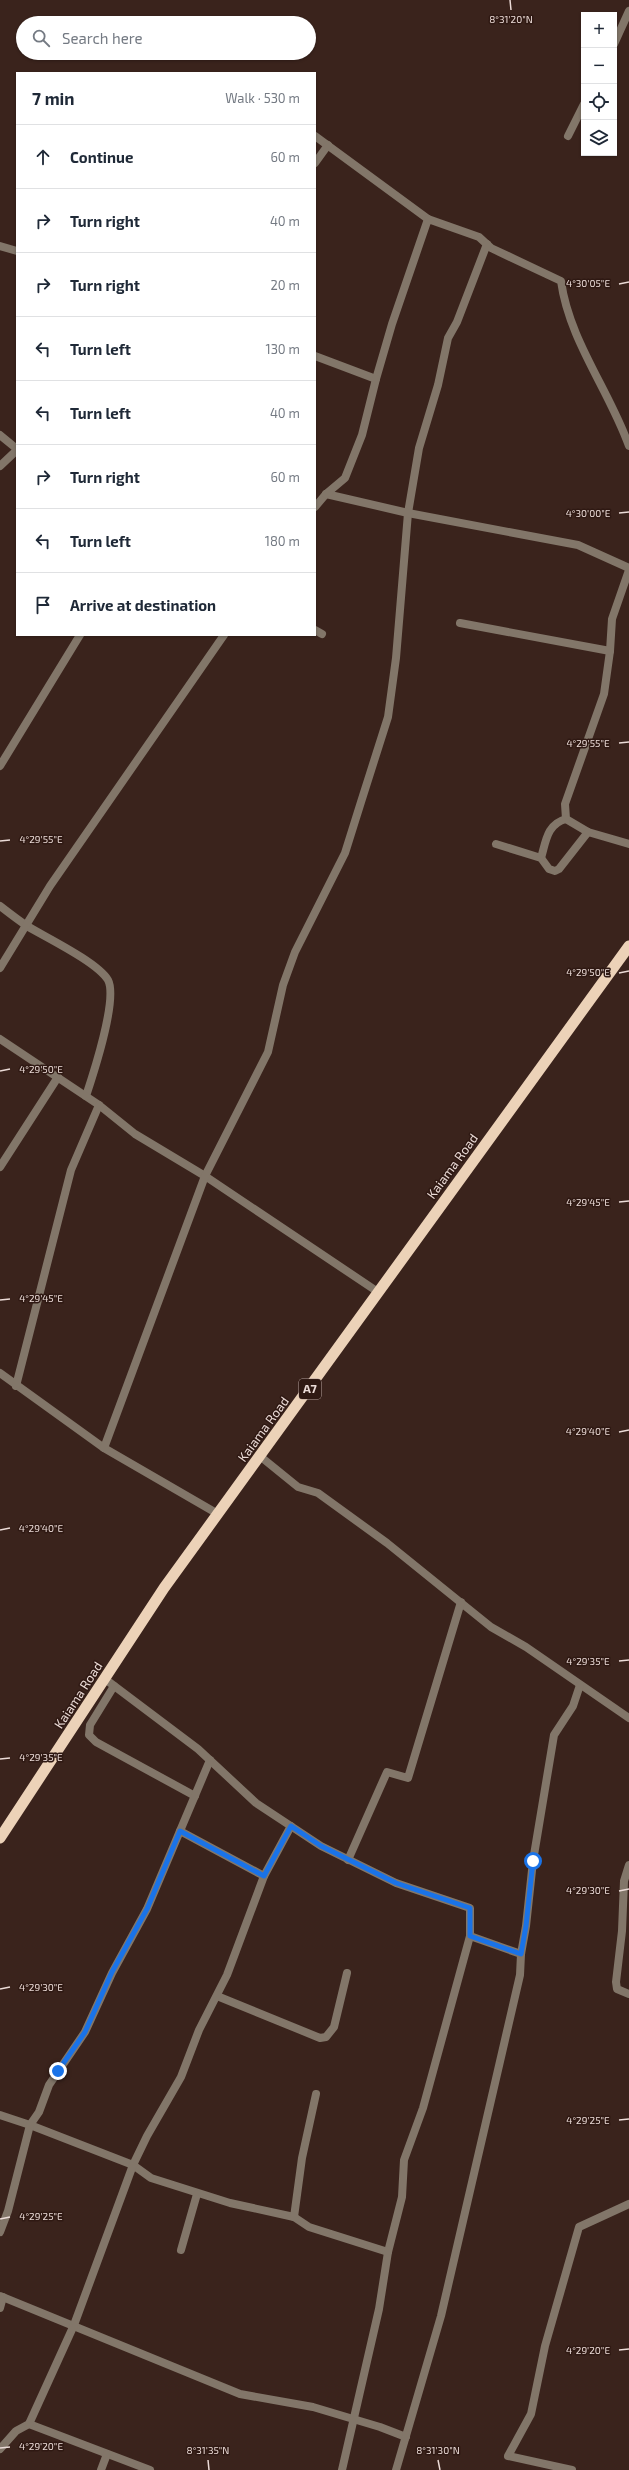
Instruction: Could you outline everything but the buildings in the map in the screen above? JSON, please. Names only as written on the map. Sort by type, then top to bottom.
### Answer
[{"type":"highway","name":"Kaiama Road","points":[[0,1838],[110,1683],[164,1588],[261,1457],[378,1292],[629,946]]},
{"type":"street","points":[[617,37],[629,11]]},
{"type":"street","points":[[568,136],[581,110]]},
{"type":"street","points":[[316,137],[428,219],[479,237],[487,244],[547,276],[561,281],[572,324],[618,416],[629,446]]},
{"type":"street","points":[[316,162],[328,145]]},
{"type":"street","points":[[316,506],[326,494],[345,478],[362,435],[392,324],[428,219]]},
{"type":"street","points":[[104,1448],[205,1176],[268,1052],[283,985],[295,952],[345,853],[388,717],[396,658],[408,513],[419,448],[438,385],[448,338],[457,322],[487,244]]},
{"type":"street","points":[[0,246],[16,251]]},
{"type":"street","points":[[316,356],[376,379]]},
{"type":"street","points":[[0,434],[16,448]]},
{"type":"street","points":[[0,466],[16,450]]},
{"type":"street","points":[[326,494],[408,513],[578,545],[629,569],[612,619],[610,651],[604,694],[565,804],[566,819]]},
{"type":"street","points":[[460,623],[610,651]]},
{"type":"street","points":[[0,766],[79,636]]},
{"type":"street","points":[[0,968],[25,924],[223,636]]},
{"type":"street","points":[[541,858],[550,829],[557,821],[566,819],[588,832],[629,844]]},
{"type":"street","points":[[496,844],[541,858],[549,869],[555,871],[559,869],[588,832]]},
{"type":"street","points":[[0,906],[25,924],[81,957],[107,979],[111,993],[99,1056],[86,1096]]},
{"type":"street","points":[[0,1039],[99,1105],[135,1134],[205,1176],[378,1292]]},
{"type":"street","points":[[0,1167],[58,1077]]},
{"type":"street","points":[[16,1386],[71,1170],[99,1105]]},
{"type":"street","points":[[0,1374],[104,1448],[218,1514]]},
{"type":"street","points":[[261,1457],[298,1487],[318,1494],[387,1543],[491,1627],[526,1647],[629,1718]]},
{"type":"street","points":[[348,1860],[387,1772],[408,1778],[461,1602]]},
{"type":"street","points":[[195,1796],[96,1742],[89,1735],[90,1725],[110,1683],[198,1749],[256,1803],[321,1846],[396,1883],[470,1908],[470,1936],[423,2108],[404,2160],[402,2197],[388,2252],[379,2309],[342,2470]]},
{"type":"street","points":[[396,2470],[441,2316],[520,1975],[521,1954],[537,1838],[554,1735],[573,1706],[580,1685]]},
{"type":"street","points":[[0,2232],[8,2211],[30,2125],[39,2112],[49,2085],[85,2032],[112,1972],[147,1909],[210,1760]]},
{"type":"street","points":[[0,2450],[16,2431],[29,2424],[74,2325],[133,2165],[147,2136],[181,2077],[199,2030],[217,1996],[264,1876],[291,1826]]},
{"type":"street","points":[[180,1831],[264,1876]]},
{"type":"street","points":[[629,1865],[624,1881],[622,1931],[616,1982],[618,1989],[629,1994]]},
{"type":"street","points":[[470,1936],[521,1954]]},
{"type":"street","points":[[217,1996],[320,2038],[326,2037],[334,2027],[347,1974]]},
{"type":"street","points":[[294,2217],[302,2158],[316,2094]]},
{"type":"street","points":[[0,2115],[133,2165],[151,2178],[197,2194],[294,2217],[309,2227],[388,2252]]},
{"type":"street","points":[[181,2250],[197,2194]]},
{"type":"street","points":[[572,2470],[508,2456],[531,2414],[545,2346],[579,2227],[629,2204]]},
{"type":"street","points":[[0,2308],[2,2297],[74,2325],[240,2394],[314,2407],[406,2437]]},
{"type":"street","points":[[29,2424],[150,2470]]},
{"type":"street","points":[[100,2470],[107,2454]]},
{"type":"route","points":[[58,2071],[67,2055],[76,2046],[85,2032],[112,1972],[147,1909],[180,1831],[264,1876],[291,1826],[321,1846],[396,1883],[470,1908],[470,1936],[521,1954],[526,1926],[533,1861]]}]
